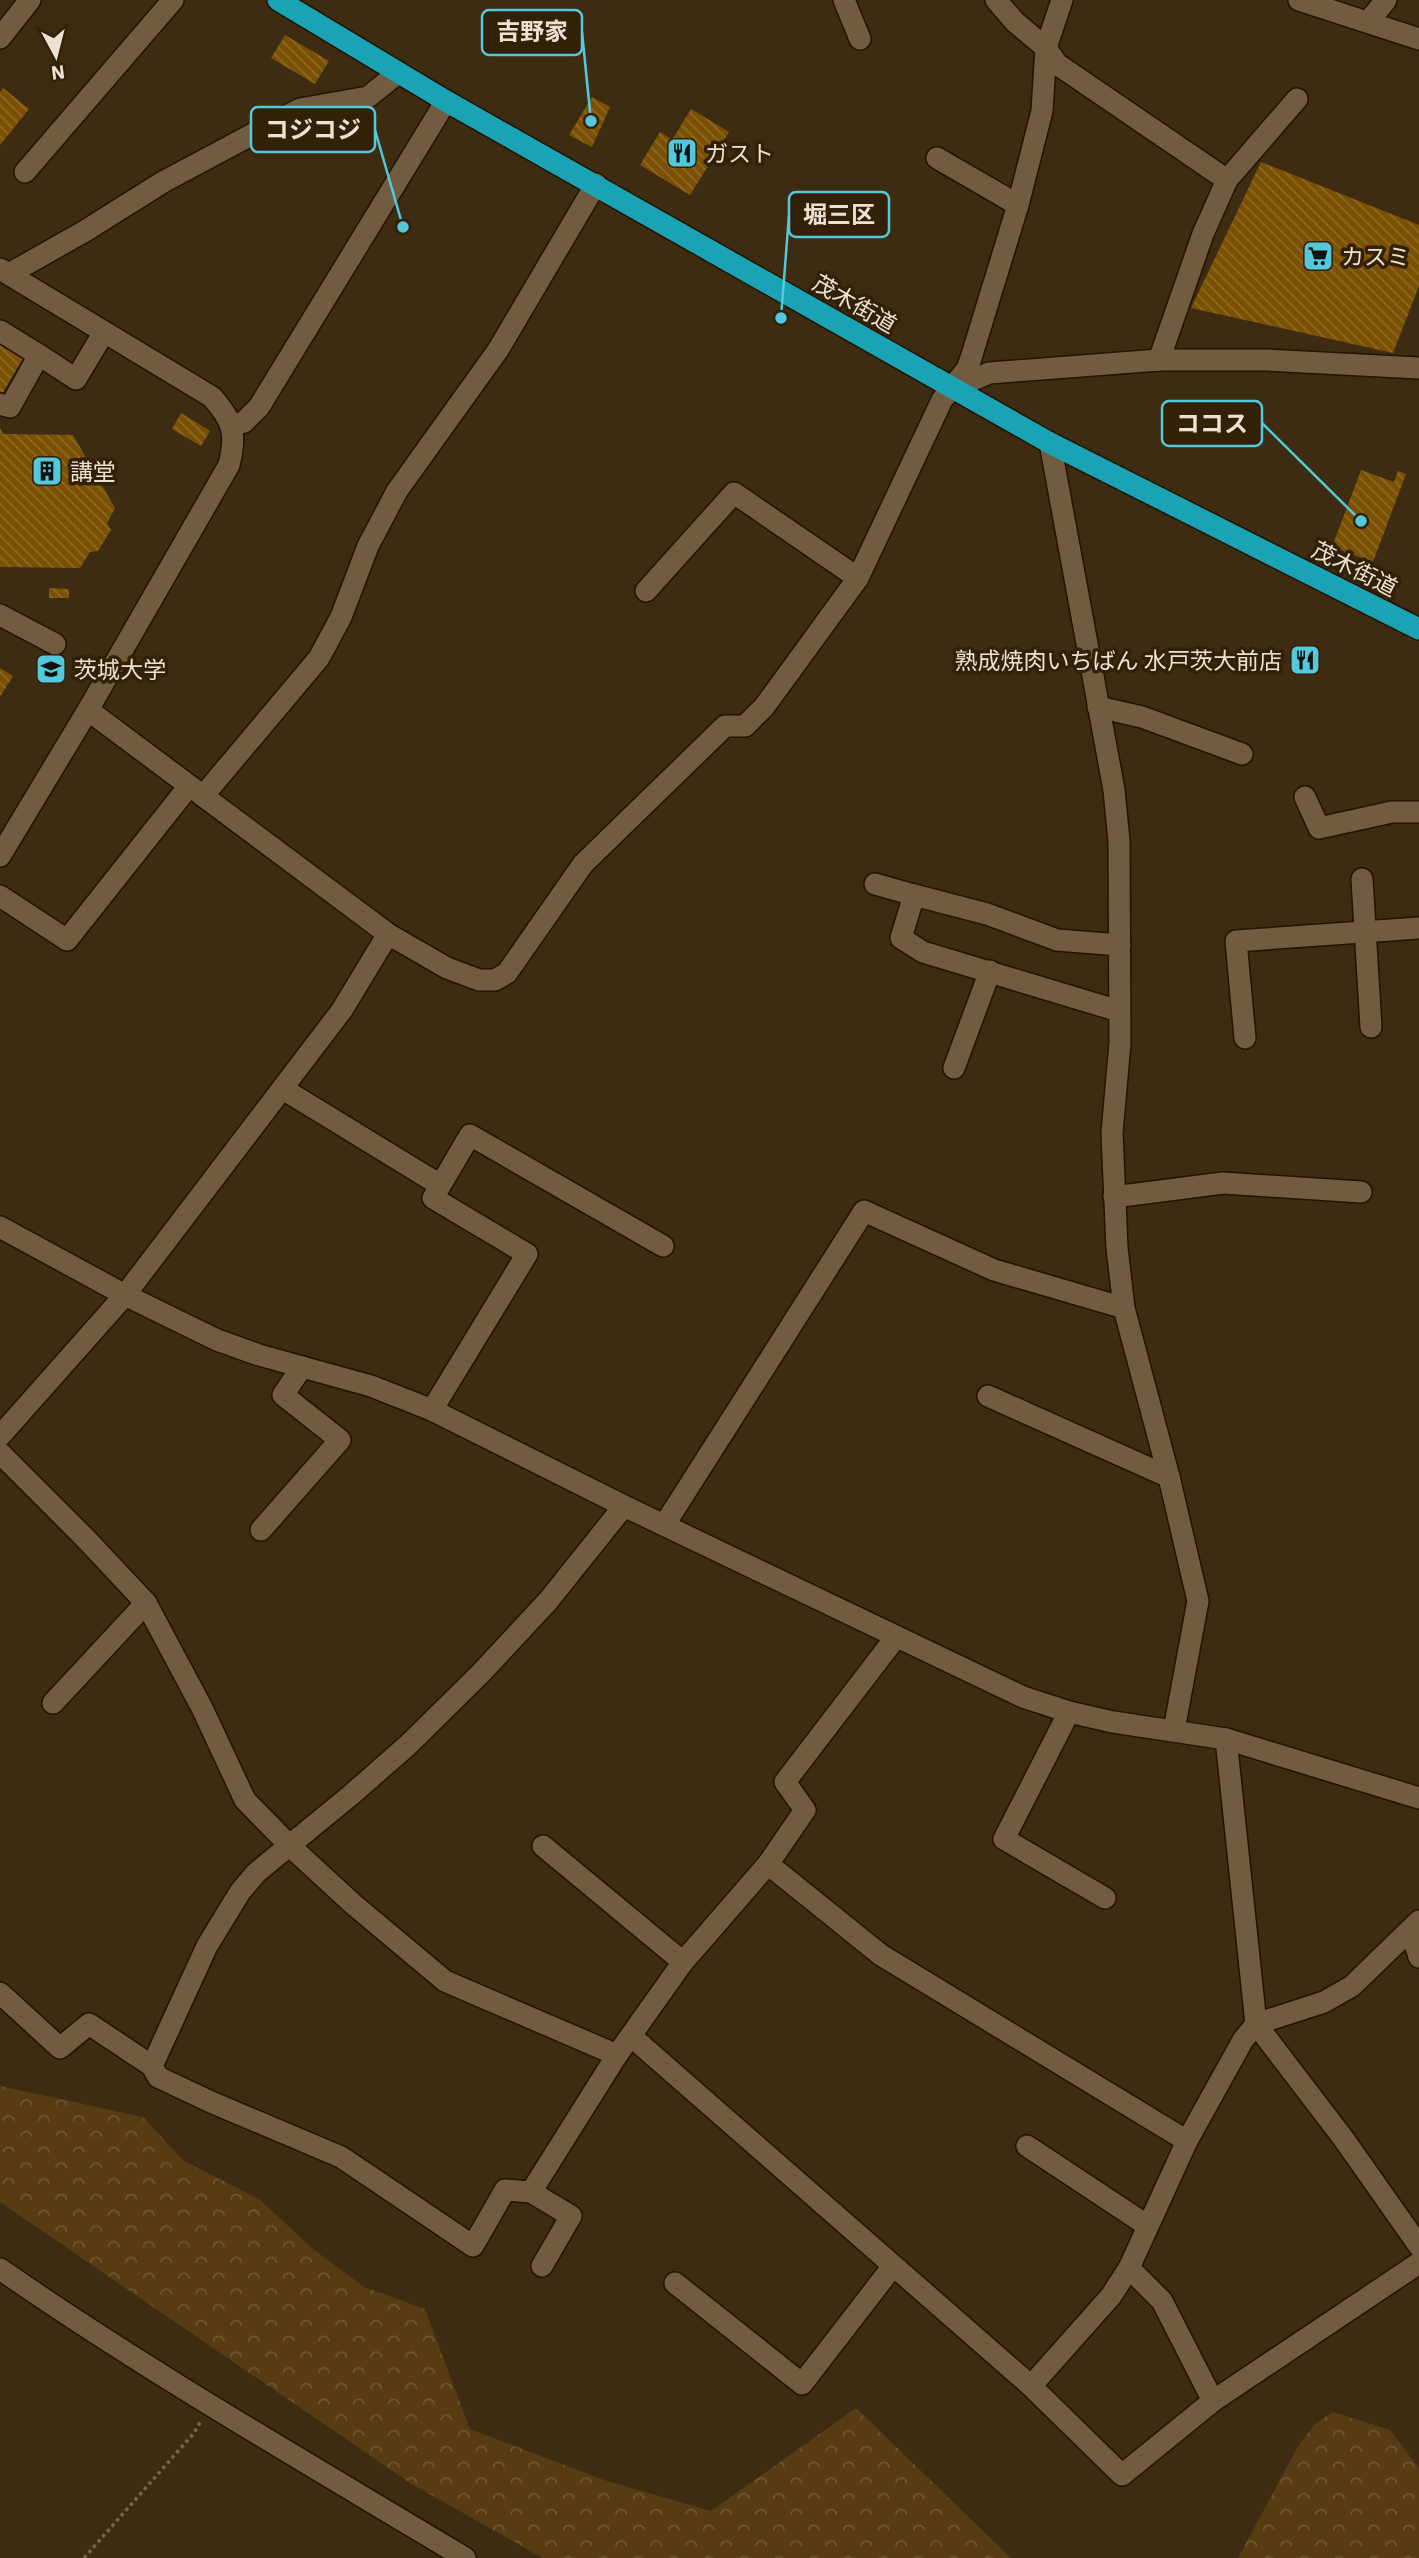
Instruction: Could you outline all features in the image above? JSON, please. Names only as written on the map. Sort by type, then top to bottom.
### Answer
[{"type":"highway","name":"茂木街道","points":[[278,0],[446,101],[1049,443],[1419,629]]},
{"type":"street","points":[[0,38],[30,0]]},
{"type":"street","points":[[25,172],[173,0]]},
{"type":"street","points":[[844,0],[860,39]]},
{"type":"street","points":[[996,0],[1014,22],[1046,48],[1057,64],[1227,180]]},
{"type":"street","points":[[88,710],[388,933],[447,968],[479,980],[495,980],[507,973],[583,864],[725,726],[746,726],[764,707],[858,578],[942,400],[971,358],[1018,205],[1042,111],[1046,48],[1062,0]]},
{"type":"street","points":[[1299,0],[1419,39]]},
{"type":"street","points":[[1368,22],[1386,0]]},
{"type":"street","points":[[4,271],[85,231],[163,182],[300,109],[368,97],[398,73]]},
{"type":"street","points":[[1159,359],[1203,233],[1227,180],[1297,99]]},
{"type":"street","points":[[232,426],[244,422],[259,407],[446,101]]},
{"type":"street","points":[[937,158],[1018,205]]},
{"type":"street","points":[[0,896],[67,940],[196,791],[319,658],[341,617],[368,546],[397,491],[498,350],[596,184]]},
{"type":"street","points":[[0,856],[88,710],[229,465],[232,452],[232,426],[229,417],[212,397],[4,271]]},
{"type":"street","points":[[0,331],[76,379],[104,332]]},
{"type":"street","points":[[0,404],[10,407],[38,355]]},
{"type":"street","points":[[952,389],[989,373],[1159,359],[1267,360],[1419,368]]},
{"type":"street","points":[[1049,443],[1114,790],[1119,841],[1120,1043],[1112,1133],[1114,1197],[1125,1308],[1198,1601],[1174,1730]]},
{"type":"street","points":[[646,591],[734,493],[858,578]]},
{"type":"street","points":[[0,615],[55,644]]},
{"type":"street","points":[[1098,707],[1142,717],[1242,754]]},
{"type":"street","points":[[1305,797],[1319,828],[1391,812],[1419,812]]},
{"type":"street","points":[[1362,879],[1371,1027]]},
{"type":"street","points":[[875,884],[987,914],[1057,940],[1120,945]]},
{"type":"street","points":[[914,895],[901,939],[923,952],[1119,1011]]},
{"type":"street","points":[[1245,1038],[1236,942],[1419,928]]},
{"type":"street","points":[[0,1436],[125,1295],[342,1010],[388,933]]},
{"type":"street","points":[[954,1068],[990,971]]},
{"type":"street","points":[[283,1089],[440,1185]]},
{"type":"street","points":[[432,1410],[527,1254],[433,1198],[470,1135],[663,1246]]},
{"type":"street","points":[[1114,1197],[1223,1182],[1361,1192]]},
{"type":"street","points":[[665,1524],[864,1211],[994,1270],[1125,1308]]},
{"type":"street","points":[[0,1227],[125,1295],[217,1340],[259,1355],[371,1386],[432,1410],[624,1506],[1023,1697],[1069,1712],[1113,1722],[1226,1739],[1419,1798]]},
{"type":"street","points":[[261,1530],[340,1440],[283,1395],[302,1367]]},
{"type":"street","points":[[988,1396],[1169,1477]]},
{"type":"street","points":[[0,1453],[146,1603],[202,1708],[245,1800],[290,1846],[352,1904],[445,1981],[617,2055]]},
{"type":"street","points":[[152,2066],[207,1946],[240,1892],[257,1873],[408,1745],[481,1673],[548,1601],[624,1506]]},
{"type":"street","points":[[53,1703],[146,1603]]},
{"type":"street","points":[[531,2192],[617,2055],[683,1962],[768,1864],[804,1810],[785,1782],[896,1637]]},
{"type":"street","points":[[1069,1712],[1004,1839],[1105,1898]]},
{"type":"street","points":[[1226,1739],[1256,2024],[1343,2137],[1419,2246]]},
{"type":"street","points":[[543,1846],[683,1962]]},
{"type":"street","points":[[768,1864],[881,1955],[1187,2141]]},
{"type":"street","points":[[1031,2386],[1111,2296],[1129,2267],[1187,2141],[1243,2040],[1256,2024],[1324,2002],[1352,1986],[1415,1926]]},
{"type":"street","points":[[1415,1926],[1419,1957]]},
{"type":"street","points":[[0,1993],[60,2048],[89,2024],[152,2066],[158,2077],[341,2157],[473,2246],[505,2190],[531,2192],[571,2216],[542,2266]]},
{"type":"street","points":[[631,2036],[1031,2386],[1122,2475],[1213,2401],[1419,2263]]},
{"type":"street","points":[[1027,2146],[1148,2225]]},
{"type":"street","points":[[675,2283],[802,2384],[893,2266]]},
{"type":"street","points":[[1129,2267],[1162,2301],[1213,2401]]},
{"type":"street","points":[[0,2269],[78,2323],[210,2407],[453,2555]]},
{"type":"path","points":[[84,2558],[194,2433],[210,2407]]},
{"type":"green space","points":[[0,2086],[143,2117],[184,2161],[259,2199],[313,2249],[364,2287],[425,2309],[470,2429],[604,2480],[711,2511],[856,2408],[1011,2558],[543,2558],[410,2483],[0,2202]]},
{"type":"green space","points":[[1333,2412],[1390,2430],[1419,2468],[1419,2558],[1238,2558],[1298,2446],[1315,2424]]},
{"type":"building","points":[[285,35],[329,61],[315,84],[271,58]]},
{"type":"building","points":[[3,88],[29,109],[0,145],[0,92]]},
{"type":"building","points":[[592,97],[610,107],[592,147],[569,135]]},
{"type":"building","name":"ガスト","points":[[691,109],[729,132],[690,195],[640,165],[660,132],[672,140]]},
{"type":"building","name":"カスミ","points":[[1261,162],[1419,225],[1419,286],[1393,353],[1191,308]]},
{"type":"building","points":[[0,345],[23,358],[2,394],[0,393]]},
{"type":"building","points":[[181,413],[210,431],[201,446],[172,429]]},
{"type":"building","name":"講堂","points":[[0,428],[3,434],[73,435],[115,508],[107,523],[111,530],[98,551],[90,552],[80,568],[0,567]]},
{"type":"building","points":[[1361,470],[1394,482],[1398,471],[1406,474],[1373,562],[1332,547]]},
{"type":"building","points":[[49,588],[69,589],[69,598],[49,598]]},
{"type":"building","points":[[0,668],[13,676],[0,697]]},
{"type":"place","name":"吉野家","points":[[591,121]]},
{"type":"place","name":"ガスト","points":[[682,153]]},
{"type":"place","name":"コジコジ","points":[[403,227]]},
{"type":"place","name":"カスミ","points":[[1318,256]]},
{"type":"place","name":"堀三区","points":[[781,318]]},
{"type":"place","name":"講堂","points":[[47,471]]},
{"type":"place","name":"ココス","points":[[1361,521]]},
{"type":"place","name":"熟成焼肉いちばん 水戸茨大前店","points":[[1305,660]]},
{"type":"place","name":"茨城大学","points":[[51,669]]}]
